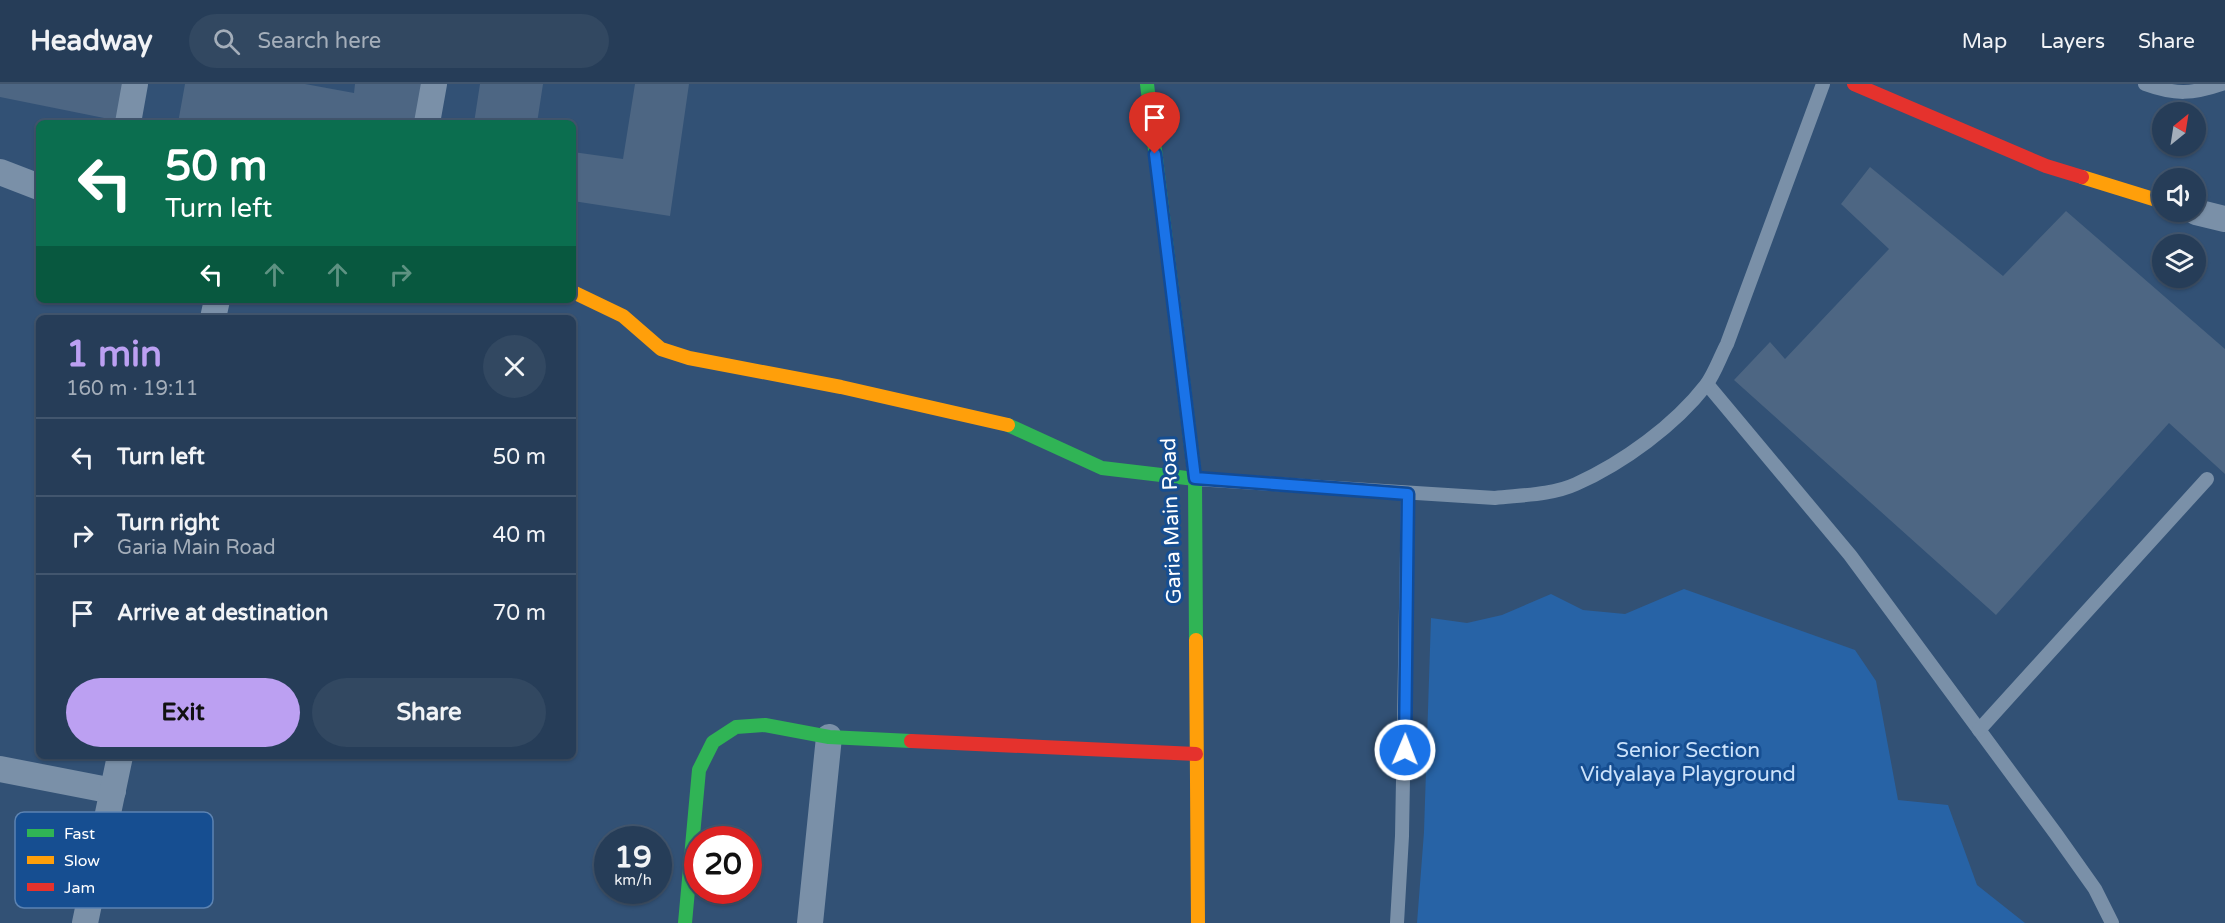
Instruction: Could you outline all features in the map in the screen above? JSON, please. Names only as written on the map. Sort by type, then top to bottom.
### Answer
[{"type":"street","points":[[129,120],[135,84]]},
{"type":"street","points":[[428,120],[434,84]]},
{"type":"street","name":"Garia Main Road","points":[[1147,84],[1195,478],[1198,923]]},
{"type":"street","points":[[1854,84],[2046,166],[2152,199]]},
{"type":"street","points":[[0,172],[36,186]]},
{"type":"street","points":[[2206,214],[2225,219]]},
{"type":"street","points":[[576,293],[623,316],[661,348],[689,358],[841,387],[1015,427],[1102,468],[1195,478]]},
{"type":"street","points":[[685,923],[699,770],[713,742],[736,727],[765,725],[829,737],[1196,754]]},
{"type":"street","points":[[810,923],[829,737]]},
{"type":"street","points":[[109,812],[119,759]]},
{"type":"street","points":[[0,769],[113,791]]},
{"type":"street","points":[[85,923],[88,908]]},
{"type":"lane","points":[[1195,478],[1495,498],[1541,493],[1575,484],[1630,453],[1660,432],[1707,384],[1727,344],[1823,84]]},
{"type":"lane","points":[[2145,84],[2156,88],[2193,93],[2222,84]]},
{"type":"lane","points":[[1707,384],[1850,555],[2095,889],[2112,923]]},
{"type":"lane","points":[[1979,730],[2207,479]]},
{"type":"lane","points":[[1397,923],[1402,836],[1408,494]]},
{"type":"green space","name":"Senior Section Vidyalaya Playground","points":[[1684,589],[1855,650],[1876,681],[1898,800],[1948,805],[1977,885],[2025,923],[1417,923],[1424,832],[1431,618],[1467,623],[1502,615],[1551,594],[1583,610],[1625,614]]},
{"type":"building","points":[[0,84],[126,84],[119,120],[0,97]]},
{"type":"building","points":[[185,84],[305,84],[354,93],[355,84],[429,84],[423,120],[179,120]]},
{"type":"building","points":[[480,84],[543,84],[537,120],[474,120]]},
{"type":"building","points":[[635,84],[689,84],[670,216],[576,201],[576,152],[623,159]]},
{"type":"building","points":[[1870,167],[2003,276],[2066,211],[2225,349],[2225,474],[2169,423],[1996,615],[1734,380],[1770,342],[1785,359],[1889,249],[1841,204]]},
{"type":"traffic: fast","points":[[1147,84],[1195,479],[1196,640]]},
{"type":"traffic: fast","points":[[1008,425],[1102,468],[1195,479]]},
{"type":"traffic: fast","points":[[685,923],[699,770],[713,742],[736,727],[765,725],[829,737],[911,741]]},
{"type":"traffic: slow","points":[[2082,177],[2152,199]]},
{"type":"traffic: slow","points":[[576,293],[623,316],[661,349],[689,358],[841,387],[1008,425]]},
{"type":"traffic: slow","points":[[1196,640],[1198,923]]},
{"type":"traffic: jam","points":[[1854,84],[2046,166],[2082,177]]},
{"type":"traffic: jam","points":[[911,741],[1196,754]]},
{"type":"route","points":[[1155,154],[1195,478],[1408,494],[1405,750]]}]
